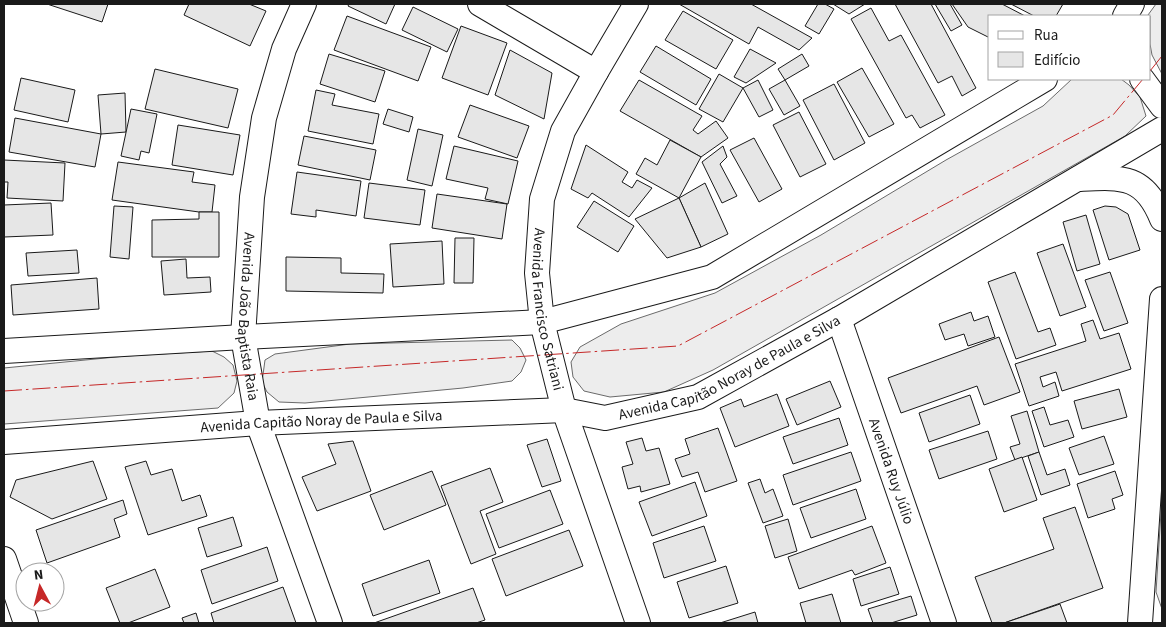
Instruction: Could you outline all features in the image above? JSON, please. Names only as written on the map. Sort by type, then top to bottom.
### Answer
[{"type":"street","name":"Avenida João Baptista Raia","points":[[304,4],[284,49],[264,118],[252,197],[243,337],[258,423],[330,623]]},
{"type":"street","points":[[480,4],[596,72]]},
{"type":"street","name":"Avenida Francisco Satriani","points":[[636,4],[563,131],[542,199],[537,272],[542,322],[564,410],[638,623]]},
{"type":"street","points":[[1126,15],[1132,4]]},
{"type":"street","points":[[4,351],[542,322],[712,277],[1042,80]]},
{"type":"street","points":[[1143,80],[1162,106]]},
{"type":"street","name":"Avenida Capitão Noray de Paula e Silva","points":[[4,442],[258,423],[564,410],[605,418],[698,397],[839,319],[1162,128]]},
{"type":"street","points":[[1076,180],[1105,178],[1128,180],[1144,189],[1158,208],[1162,219]]},
{"type":"street","points":[[1140,623],[1162,299]]},
{"type":"street","name":"Avenida Ruy Júlio","points":[[839,319],[944,623]]},
{"type":"street","points":[[4,559],[26,623]]},
{"type":"shaded area","points":[[1156,4],[1162,4],[1162,74],[1152,55],[1151,15],[1148,15]]},
{"type":"shaded area","points":[[1071,80],[1122,80],[1140,97],[1146,116],[1125,136],[713,370],[664,392],[610,397],[584,391],[573,377],[571,362],[580,347],[621,324],[715,293],[821,235],[946,160],[1043,106]]},
{"type":"shaded area","points":[[512,340],[520,348],[526,360],[521,372],[512,381],[463,388],[305,403],[279,402],[267,392],[262,382],[265,360],[275,354],[350,344]]},
{"type":"shaded area","points":[[212,351],[224,357],[233,365],[237,381],[234,393],[218,408],[4,424],[4,368],[126,356]]},
{"type":"shaded area","points":[[1162,496],[1162,609],[1156,592]]},
{"type":"building","points":[[47,4],[108,4],[102,22]]},
{"type":"building","points":[[189,4],[249,4],[266,11],[250,46],[184,15]]},
{"type":"building","points":[[349,4],[395,4],[386,24],[348,6]]},
{"type":"building","points":[[679,4],[751,4],[812,38],[799,50],[758,27],[749,44]]},
{"type":"building","points":[[818,4],[825,4],[834,9],[819,34],[805,26]]},
{"type":"building","points":[[833,4],[865,4],[849,14]]},
{"type":"building","points":[[895,4],[931,4],[976,88],[962,96],[952,76],[938,83]]},
{"type":"building","points":[[935,4],[950,4],[962,25],[951,31]]},
{"type":"building","points":[[952,4],[1002,4],[1023,15],[988,15],[988,37],[968,27]]},
{"type":"building","points":[[1011,4],[1063,4],[1057,15],[1032,15]]},
{"type":"building","points":[[413,7],[458,29],[447,52],[402,30]]},
{"type":"building","points":[[871,8],[889,41],[901,35],[945,115],[920,128],[912,115],[906,118],[851,19]]},
{"type":"building","points":[[683,11],[733,40],[716,69],[665,40]]},
{"type":"building","points":[[347,16],[431,47],[418,81],[334,50]]},
{"type":"building","points":[[461,26],[507,43],[488,95],[442,78]]},
{"type":"building","points":[[656,46],[711,79],[696,105],[640,72]]},
{"type":"building","points":[[750,49],[776,63],[746,83],[734,77]]},
{"type":"building","points":[[510,50],[552,73],[544,119],[495,95]]},
{"type":"building","points":[[329,54],[385,71],[375,102],[320,84]]},
{"type":"building","points":[[802,54],[809,66],[785,80],[778,69]]},
{"type":"building","points":[[862,68],[894,124],[869,137],[837,82]]},
{"type":"building","points":[[155,69],[238,89],[228,128],[145,109]]},
{"type":"building","points":[[719,74],[743,88],[723,122],[699,109]]},
{"type":"building","points":[[21,78],[75,90],[68,122],[14,110]]},
{"type":"building","points":[[639,80],[702,116],[693,130],[698,134],[716,121],[728,138],[701,157],[620,111]]},
{"type":"building","points":[[758,80],[773,110],[759,117],[743,88]]},
{"type":"building","points":[[785,80],[800,106],[784,115],[769,89]]},
{"type":"building","points":[[834,84],[865,143],[834,160],[803,100]]},
{"type":"building","points":[[316,90],[335,94],[332,105],[379,114],[373,144],[308,131]]},
{"type":"building","points":[[125,93],[126,132],[101,134],[98,95]]},
{"type":"building","points":[[470,105],[529,126],[517,158],[458,137]]},
{"type":"building","points":[[131,109],[157,114],[149,153],[141,151],[139,160],[121,156]]},
{"type":"building","points":[[388,109],[413,117],[409,132],[383,124]]},
{"type":"building","points":[[799,112],[826,164],[800,177],[773,125]]},
{"type":"building","points":[[15,118],[101,134],[95,167],[9,152]]},
{"type":"building","points":[[178,125],[240,135],[233,175],[172,165]]},
{"type":"building","points":[[418,129],[443,135],[432,186],[407,180]]},
{"type":"building","points":[[304,136],[376,150],[370,180],[298,165]]},
{"type":"building","points":[[754,138],[782,189],[759,202],[730,150]]},
{"type":"building","points":[[670,140],[701,157],[679,198],[636,174],[645,158],[657,165]]},
{"type":"building","points":[[586,145],[628,172],[622,182],[632,188],[637,180],[652,188],[629,217],[592,193],[588,198],[571,189]]},
{"type":"building","points":[[454,146],[518,161],[508,204],[485,199],[488,188],[446,179]]},
{"type":"building","points":[[723,146],[727,157],[720,164],[737,196],[722,203],[702,162]]},
{"type":"building","points":[[4,160],[65,163],[63,201],[7,198],[8,182],[4,182]]},
{"type":"building","points":[[118,162],[194,172],[192,182],[215,185],[212,212],[199,212],[112,200]]},
{"type":"building","points":[[297,172],[361,181],[356,216],[316,210],[316,217],[291,214]]},
{"type":"building","points":[[369,183],[425,190],[420,225],[364,218]]},
{"type":"building","points":[[705,183],[728,234],[701,247],[679,198]]},
{"type":"building","points":[[437,194],[507,204],[502,239],[432,228]]},
{"type":"building","points":[[679,198],[701,247],[667,258],[635,219]]},
{"type":"building","points":[[594,201],[634,226],[618,252],[577,227]]},
{"type":"building","points":[[51,203],[53,235],[4,237],[4,205]]},
{"type":"building","points":[[114,206],[133,207],[129,259],[110,257]]},
{"type":"building","points":[[1105,206],[1116,207],[1128,214],[1140,250],[1109,260],[1093,210]]},
{"type":"building","points":[[199,212],[219,212],[219,257],[152,257],[152,220],[199,219]]},
{"type":"building","points":[[1086,215],[1100,264],[1077,271],[1063,222]]},
{"type":"building","points":[[455,238],[474,238],[473,283],[454,283]]},
{"type":"building","points":[[442,241],[444,284],[393,287],[390,244]]},
{"type":"building","points":[[1063,244],[1086,307],[1060,316],[1037,253]]},
{"type":"building","points":[[77,250],[79,273],[28,276],[26,253]]},
{"type":"building","points":[[286,257],[341,258],[341,273],[384,274],[383,293],[286,291]]},
{"type":"building","points":[[186,259],[187,278],[210,277],[211,292],[164,295],[161,261]]},
{"type":"building","points":[[1015,272],[1038,332],[1050,328],[1056,345],[1016,359],[988,282]]},
{"type":"building","points":[[1110,272],[1128,323],[1104,331],[1085,280]]},
{"type":"building","points":[[97,278],[99,309],[13,315],[11,285]]},
{"type":"building","points":[[971,312],[974,321],[988,316],[995,337],[968,346],[964,334],[945,340],[939,324]]},
{"type":"building","points":[[1093,320],[1100,339],[1119,333],[1131,369],[1062,391],[1056,372],[1040,377],[1043,387],[1055,382],[1059,396],[1029,406],[1015,364],[1086,341],[1081,324]]},
{"type":"building","points":[[999,337],[1020,392],[984,405],[977,386],[901,413],[888,378]]},
{"type":"building","points":[[830,381],[841,407],[797,425],[786,399]]},
{"type":"building","points":[[1119,389],[1127,417],[1082,429],[1074,401]]},
{"type":"building","points":[[777,394],[789,426],[735,447],[720,408],[741,399],[744,407]]},
{"type":"building","points":[[970,395],[980,424],[929,442],[919,413]]},
{"type":"building","points":[[1044,407],[1050,425],[1068,420],[1074,437],[1044,447],[1032,411]]},
{"type":"building","points":[[1027,411],[1039,452],[1015,460],[1010,447],[1020,444],[1011,416]]},
{"type":"building","points":[[839,418],[848,445],[793,464],[783,437]]},
{"type":"building","points":[[718,428],[737,481],[705,492],[698,472],[682,477],[675,459],[690,454],[685,439]]},
{"type":"building","points":[[988,431],[997,459],[939,479],[929,450]]},
{"type":"building","points":[[1104,436],[1114,464],[1079,475],[1069,448]]},
{"type":"building","points":[[642,438],[646,451],[659,448],[670,484],[641,492],[640,486],[628,489],[622,467],[633,464],[626,442]]},
{"type":"building","points":[[547,439],[561,481],[542,487],[527,445]]},
{"type":"building","points":[[353,441],[371,491],[317,511],[302,477],[336,464],[328,444]]},
{"type":"building","points":[[851,452],[861,481],[793,505],[783,475]]},
{"type":"building","points":[[1039,452],[1047,475],[1065,469],[1070,485],[1041,495],[1028,456]]},
{"type":"building","points":[[1022,457],[1037,500],[1004,512],[989,469]]},
{"type":"building","points":[[93,461],[107,499],[52,519],[10,497],[16,480]]},
{"type":"building","points":[[146,461],[151,475],[172,469],[182,501],[200,495],[207,516],[148,535],[125,467]]},
{"type":"building","points":[[490,468],[503,502],[480,511],[496,554],[471,564],[441,486]]},
{"type":"building","points":[[432,471],[446,505],[384,530],[370,495]]},
{"type":"building","points":[[1115,471],[1123,495],[1112,499],[1115,509],[1088,518],[1077,484]]},
{"type":"building","points":[[760,479],[765,493],[773,489],[783,516],[763,523],[748,483]]},
{"type":"building","points":[[695,482],[707,516],[652,536],[639,502]]},
{"type":"building","points":[[856,489],[866,519],[811,538],[800,508]]},
{"type":"building","points":[[550,490],[563,524],[499,548],[486,514]]},
{"type":"building","points":[[123,500],[127,514],[114,519],[120,537],[50,562],[47,562],[36,530]]},
{"type":"building","points":[[1075,507],[1103,588],[1004,623],[992,623],[975,577],[1054,549],[1043,518]]},
{"type":"building","points":[[233,517],[242,546],[207,557],[198,528]]},
{"type":"building","points":[[788,519],[797,551],[775,558],[765,526]]},
{"type":"building","points":[[704,526],[716,561],[664,578],[653,543]]},
{"type":"building","points":[[872,526],[886,563],[855,575],[852,570],[799,589],[788,557]]},
{"type":"building","points":[[569,530],[583,566],[506,596],[492,559]]},
{"type":"building","points":[[267,547],[278,581],[212,604],[201,570]]},
{"type":"building","points":[[429,560],[440,593],[373,616],[362,584]]},
{"type":"building","points":[[726,566],[738,603],[689,618],[677,582]]},
{"type":"building","points":[[890,567],[899,594],[861,606],[853,579]]},
{"type":"building","points":[[155,569],[170,607],[128,623],[120,623],[106,588]]},
{"type":"building","points":[[283,587],[296,623],[214,623],[211,613]]},
{"type":"building","points":[[473,588],[485,620],[476,623],[374,623]]},
{"type":"building","points":[[832,594],[841,623],[806,623],[800,603]]},
{"type":"building","points":[[911,596],[917,615],[891,623],[873,623],[868,609]]},
{"type":"building","points":[[1060,604],[1067,623],[1004,623]]},
{"type":"building","points":[[755,612],[758,623],[720,623]]},
{"type":"building","points":[[196,613],[199,623],[184,623],[182,618]]},
{"type":"power","points":[[1151,70],[1162,56]]},
{"type":"power","points":[[4,391],[678,346],[1113,115],[1142,80]]}]
